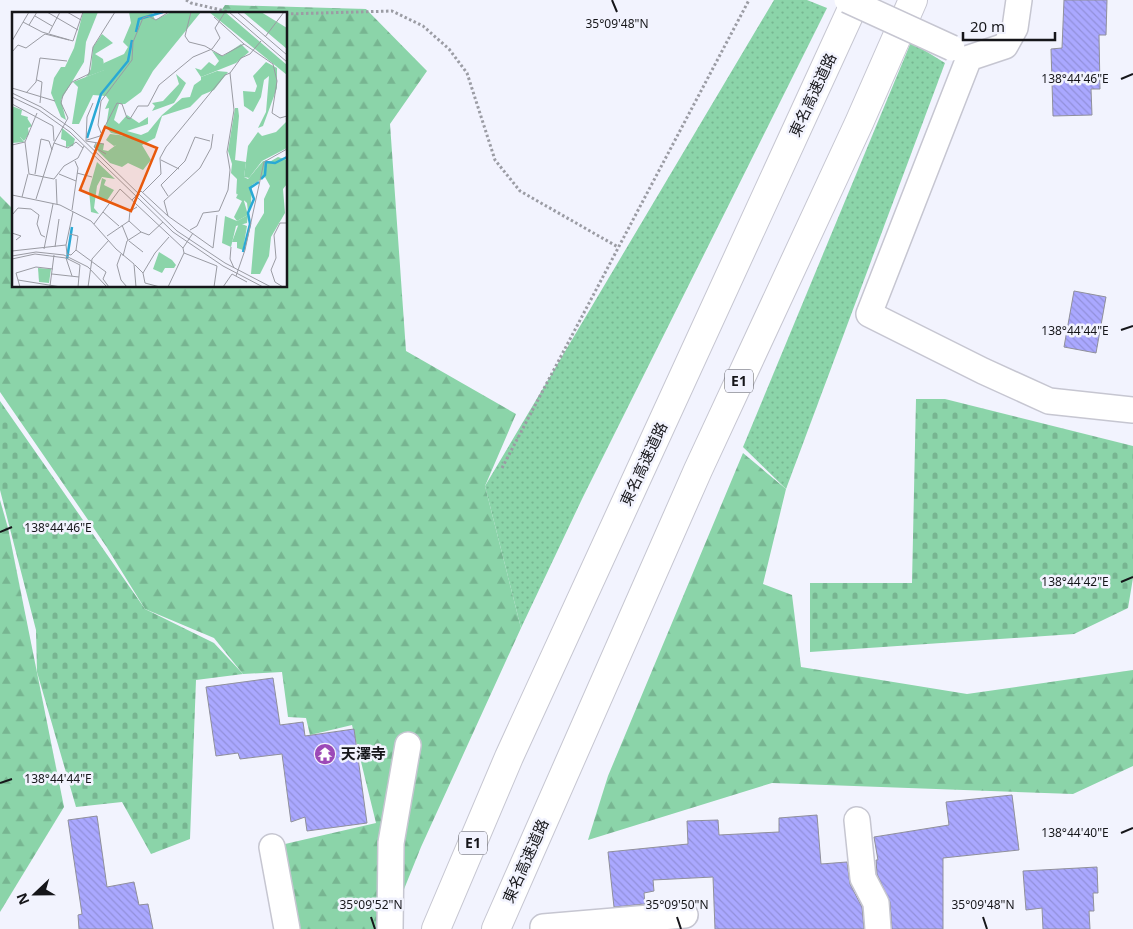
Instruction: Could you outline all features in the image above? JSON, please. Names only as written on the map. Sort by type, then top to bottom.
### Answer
[{"type":"highway","name":"東名高速道路","points":[[436,929],[509,757],[856,0]]},
{"type":"highway","name":"東名高速道路","points":[[496,929],[698,470],[859,123],[913,0]]},
{"type":"street","points":[[847,0],[961,53],[1005,46],[1015,28],[1019,0]]},
{"type":"street","points":[[961,53],[869,314],[983,371],[1049,401],[1133,410]]},
{"type":"street","points":[[390,929],[391,843],[408,745]]},
{"type":"street","points":[[857,820],[863,878],[876,903],[878,929]]},
{"type":"street","points":[[272,846],[288,929]]},
{"type":"street","points":[[543,929],[544,927],[685,915]]},
{"type":"path","points":[[186,0],[191,3],[229,12]]},
{"type":"path","points":[[502,468],[748,0]]},
{"type":"path","points":[[288,14],[392,12],[423,26],[449,49],[467,73],[496,160],[520,191],[618,247]]},
{"type":"green space","points":[[774,0],[807,0],[827,8],[582,499],[521,628],[485,486]]},
{"type":"green space","points":[[225,5],[366,9],[427,71],[390,124],[406,351],[516,414],[485,486],[521,628],[421,847],[388,929],[287,929],[272,847],[376,823],[352,725],[310,735],[306,718],[288,717],[282,672],[243,674],[214,638],[145,609],[106,546],[0,392],[0,196],[12,208],[12,288],[288,288],[288,12],[220,12]]},
{"type":"green space","points":[[911,42],[945,63],[786,489],[743,447]]},
{"type":"green space","points":[[916,399],[945,399],[1133,446],[1133,578],[1128,608],[1074,634],[810,652],[810,583],[912,583]]},
{"type":"green space","points":[[0,401],[145,609],[214,643],[243,674],[196,680],[190,839],[151,854],[122,802],[76,807],[37,672],[36,630],[0,490]]},
{"type":"green space","points":[[743,453],[786,489],[763,584],[792,595],[801,667],[967,694],[1133,670],[1133,766],[1073,794],[772,783],[588,840],[608,776]]},
{"type":"green space","points":[[0,500],[8,528],[64,807],[0,912]]},
{"type":"building","points":[[1064,0],[1107,0],[1106,35],[1099,35],[1100,89],[1091,89],[1092,115],[1053,116],[1051,49],[1062,48]]},
{"type":"building","points":[[1074,291],[1106,297],[1096,353],[1064,347]]},
{"type":"building","name":"天澤寺","points":[[273,678],[280,725],[303,722],[305,736],[354,729],[367,823],[307,831],[305,817],[291,822],[282,754],[240,759],[238,753],[216,756],[206,687]]},
{"type":"building","points":[[1012,795],[1019,850],[943,858],[943,929],[892,929],[890,902],[877,874],[876,860],[878,860],[874,837],[949,825],[946,802]]},
{"type":"building","points":[[817,815],[821,864],[847,862],[850,884],[862,907],[864,929],[715,929],[713,877],[653,880],[654,891],[644,893],[645,904],[614,907],[608,852],[688,844],[687,821],[718,820],[719,835],[779,832],[779,818]]},
{"type":"building","points":[[97,816],[107,887],[134,882],[139,905],[148,904],[153,929],[79,929],[78,915],[82,914],[68,820]]},
{"type":"building","points":[[1097,867],[1098,893],[1093,893],[1094,911],[1089,911],[1090,929],[1043,929],[1042,908],[1026,910],[1023,871]]},
{"type":"place","name":"天澤寺","points":[[325,754]]}]
